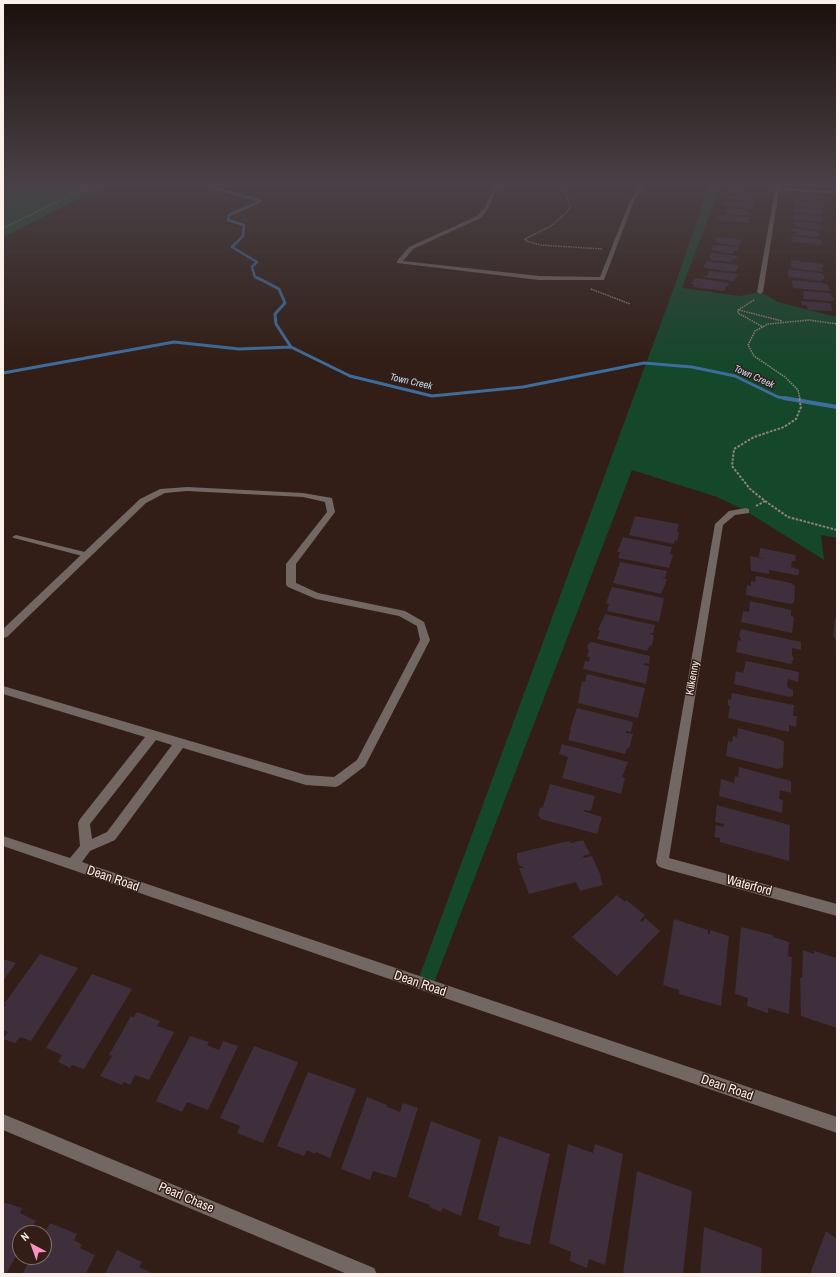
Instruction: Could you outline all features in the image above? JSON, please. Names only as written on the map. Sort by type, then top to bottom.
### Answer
[{"type":"street","points":[[421,244],[411,248],[399,262],[539,278],[594,279],[602,279],[616,244]]},
{"type":"street","points":[[760,292],[768,244]]},
{"type":"street","points":[[3,635],[143,501],[163,490],[187,489],[303,495],[329,500],[331,512],[291,564],[291,585],[316,596],[402,613],[421,624],[425,640],[361,763],[336,782],[306,780],[3,690]]},
{"type":"street","name":"Kilkenny","points":[[662,862],[719,524],[732,513],[746,511]]},
{"type":"street","points":[[86,847],[84,823],[152,734]]},
{"type":"street","points":[[73,865],[86,847],[111,836],[180,743]]},
{"type":"street","name":"Dean Road","points":[[3,841],[837,1125]]},
{"type":"street","name":"Waterford","points":[[662,862],[837,910]]},
{"type":"street","name":"Pearl Chase","points":[[3,1122],[368,1274]]},
{"type":"lane","points":[[16,537],[86,555]]},
{"type":"path","points":[[533,244],[614,250]]},
{"type":"path","points":[[594,279],[589,284],[591,289],[618,298],[630,304]]},
{"type":"path","points":[[738,310],[753,301],[760,292]]},
{"type":"path","points":[[738,310],[785,321]]},
{"type":"path","points":[[738,310],[738,313],[742,316],[763,327]]},
{"type":"path","points":[[837,324],[809,320],[785,321],[763,327],[755,331],[748,345],[754,356],[785,376],[794,385],[798,390],[800,405],[796,419],[784,427],[754,437],[734,449],[732,456],[732,466],[750,489],[765,501],[788,517],[837,530]]},
{"type":"path","points":[[746,511],[765,501]]},
{"type":"green space","points":[[689,244],[699,244],[682,288],[740,296],[760,292],[778,302],[837,317],[837,538],[821,535],[824,560],[746,511],[717,497],[632,470],[432,988],[417,983],[675,285]]},
{"type":"building","points":[[721,244],[741,244],[739,246]]},
{"type":"building","points":[[807,244],[822,244],[822,245]]},
{"type":"building","points":[[713,245],[739,247],[733,254],[714,251],[712,250]]},
{"type":"building","points":[[712,253],[738,256],[737,259],[733,259],[732,262],[710,260],[711,258],[708,257]]},
{"type":"building","points":[[791,260],[823,264],[824,266],[821,269],[824,272],[791,268]]},
{"type":"building","points":[[707,261],[739,265],[735,272],[705,268],[704,266]]},
{"type":"building","points":[[788,269],[821,273],[824,276],[824,279],[821,281],[788,277]]},
{"type":"building","points":[[709,271],[738,274],[734,281],[703,277],[707,276]]},
{"type":"building","points":[[695,278],[729,283],[724,291],[693,287],[694,284],[691,284]]},
{"type":"building","points":[[792,280],[823,283],[828,285],[830,291],[793,288]]},
{"type":"building","points":[[804,291],[830,293],[834,300],[803,299]]},
{"type":"building","points":[[801,301],[828,303],[831,304],[832,311],[809,310],[806,305],[802,305]]},
{"type":"building","points":[[635,516],[679,524],[677,531],[674,530],[679,532],[677,541],[675,540],[674,544],[629,535]]},
{"type":"building","points":[[623,537],[672,547],[670,554],[666,553],[673,555],[669,568],[618,558],[620,552],[617,552]]},
{"type":"building","points":[[760,548],[796,555],[795,561],[792,561],[791,567],[799,570],[799,574],[796,575],[769,570],[769,574],[751,571],[750,556],[765,559],[759,557]]},
{"type":"building","points":[[620,562],[667,571],[665,578],[661,577],[667,580],[661,594],[613,583]]},
{"type":"building","points":[[756,576],[791,583],[795,586],[794,603],[790,604],[746,595],[747,585],[751,586],[751,581],[755,582]]},
{"type":"building","points":[[612,587],[664,598],[659,622],[607,611],[609,604],[606,603]]},
{"type":"building","points":[[750,601],[791,610],[791,616],[794,617],[792,633],[741,622],[743,611],[749,612]]},
{"type":"building","points":[[605,614],[655,625],[653,633],[648,633],[654,635],[652,646],[650,645],[647,651],[597,639],[600,631],[598,630]]},
{"type":"building","points":[[835,618],[837,619],[837,643],[833,636]]},
{"type":"building","points":[[741,629],[801,642],[801,650],[792,648],[792,656],[794,658],[791,664],[736,652],[738,640],[741,641],[741,638],[739,637]]},
{"type":"building","points":[[591,642],[650,656],[649,664],[644,663],[644,665],[649,666],[646,684],[583,669],[585,661],[589,662],[590,657],[587,657],[589,650],[587,648],[588,644]]},
{"type":"building","points":[[746,661],[799,672],[798,682],[788,679],[787,687],[793,690],[793,696],[789,697],[734,684],[736,671],[743,673]]},
{"type":"building","points":[[587,674],[645,688],[638,718],[578,703],[582,681],[585,682]]},
{"type":"building","points":[[732,693],[794,705],[793,716],[797,716],[796,727],[789,725],[789,732],[728,718],[730,706],[728,705],[728,699],[731,700]]},
{"type":"building","points":[[577,708],[633,722],[631,732],[626,731],[626,733],[633,734],[629,748],[627,748],[625,754],[568,740]]},
{"type":"building","points":[[738,728],[780,739],[784,742],[783,767],[778,769],[726,756],[728,741],[732,742],[733,736],[737,737]]},
{"type":"building","points":[[562,744],[628,762],[622,777],[625,778],[621,794],[562,778],[568,757],[559,754]]},
{"type":"building","points":[[739,767],[791,781],[791,793],[780,790],[779,799],[783,800],[782,813],[719,796],[721,779],[734,783],[735,776],[738,777]]},
{"type":"building","points":[[550,784],[595,796],[591,811],[583,811],[602,817],[597,834],[541,819],[538,815],[540,808],[543,807]]},
{"type":"building","points":[[717,805],[790,825],[789,861],[720,842],[720,838],[714,837],[716,825],[723,827],[724,824],[715,822]]},
{"type":"building","points":[[583,840],[590,854],[583,856],[584,858],[592,856],[601,876],[603,885],[580,891],[576,882],[529,894],[519,868],[524,868],[519,865],[517,853],[569,841],[571,843]]},
{"type":"building","points":[[617,895],[645,915],[640,921],[642,922],[645,918],[660,931],[617,976],[572,937]]},
{"type":"building","points":[[674,919],[708,930],[708,934],[710,934],[710,930],[729,936],[721,1006],[679,994],[679,990],[663,985]]},
{"type":"building","points":[[741,927],[773,935],[773,937],[789,942],[788,956],[792,957],[789,1014],[768,1008],[768,1013],[747,1006],[748,998],[735,994]]},
{"type":"building","points":[[803,950],[814,954],[814,951],[837,958],[837,1028],[801,1016],[800,978],[802,978]]},
{"type":"building","points":[[40,954],[78,968],[31,1041],[20,1037],[15,1043],[3,1039],[8,1032],[3,1030],[3,1009],[6,1004],[4,1004]]},
{"type":"building","points":[[3,959],[16,963],[3,981]]},
{"type":"building","points":[[92,974],[132,989],[84,1069],[72,1065],[70,1068],[58,1062],[62,1055],[46,1048]]},
{"type":"building","points":[[137,1012],[160,1021],[157,1026],[174,1032],[149,1080],[135,1075],[130,1085],[124,1082],[122,1085],[100,1076],[112,1056],[109,1055],[131,1016],[134,1017]]},
{"type":"building","points":[[190,1036],[209,1042],[207,1045],[219,1050],[223,1041],[238,1046],[208,1110],[187,1102],[182,1112],[156,1101]]},
{"type":"building","points":[[254,1046],[298,1062],[263,1143],[237,1133],[240,1126],[220,1118]]},
{"type":"building","points":[[308,1072],[356,1089],[330,1158],[307,1150],[304,1156],[277,1146]]},
{"type":"building","points":[[367,1097],[400,1112],[403,1103],[418,1108],[396,1178],[373,1171],[370,1180],[341,1169]]},
{"type":"building","points":[[431,1121],[481,1140],[461,1216],[443,1208],[441,1212],[429,1207],[430,1205],[408,1197]]},
{"type":"building","points":[[499,1136],[550,1154],[530,1245],[498,1236],[500,1227],[478,1219]]},
{"type":"building","points":[[568,1144],[593,1153],[595,1144],[623,1154],[605,1265],[589,1259],[587,1268],[570,1261],[571,1252],[549,1243]]},
{"type":"building","points":[[637,1171],[692,1191],[683,1274],[623,1274]]},
{"type":"building","points":[[3,1202],[22,1208],[20,1213],[36,1221],[34,1225],[12,1225],[12,1263],[6,1274],[3,1274]]},
{"type":"building","points":[[50,1223],[77,1234],[74,1240],[82,1245],[80,1248],[95,1255],[86,1274],[22,1274],[27,1265],[52,1265],[52,1225],[49,1225]]},
{"type":"building","points":[[704,1227],[762,1248],[761,1274],[700,1274]]},
{"type":"building","points":[[826,1231],[837,1239],[837,1274],[810,1274]]},
{"type":"building","points":[[117,1250],[142,1262],[139,1267],[152,1273],[105,1274]]},
{"type":"waterway","name":"Town Creek","points":[[235,244],[232,247],[257,262],[252,267],[255,277],[260,279]]},
{"type":"waterway","name":"Town Creek","points":[[260,279],[279,289],[285,303],[275,314],[276,324],[291,347]]},
{"type":"waterway","points":[[3,373],[174,342],[239,349],[291,347]]},
{"type":"waterway","name":"Town Creek","points":[[291,347],[350,376],[432,396],[523,387],[644,363],[692,367],[735,376],[778,397],[789,399]]},
{"type":"waterway","name":"Town Creek","points":[[784,398],[837,407]]}]
